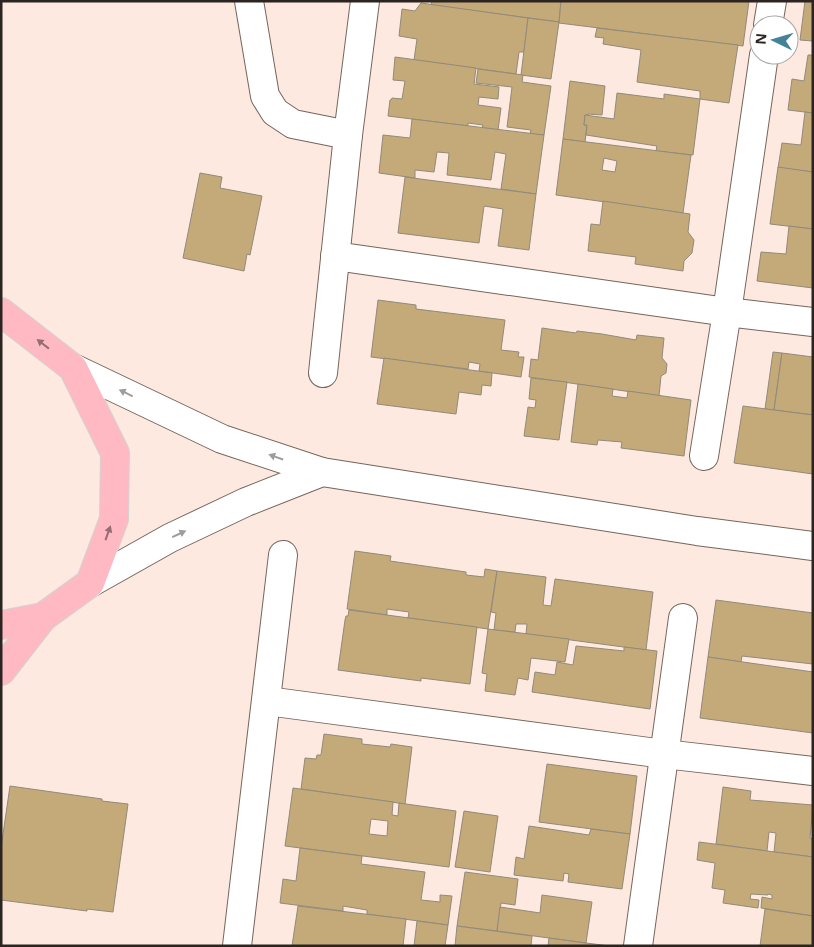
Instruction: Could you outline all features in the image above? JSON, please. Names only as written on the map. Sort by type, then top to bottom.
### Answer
[{"type":"main road","points":[[1,312],[73,368],[115,453],[114,519],[90,583],[43,617],[1,671]]},
{"type":"main road","points":[[1,625],[43,617]]},
{"type":"street","points":[[250,1],[265,96],[275,112],[293,124],[348,135]]},
{"type":"street","points":[[323,373],[348,135],[365,1]]},
{"type":"street","points":[[770,15],[772,1]]},
{"type":"street","points":[[704,456],[763,65]]},
{"type":"street","points":[[335,256],[727,312],[813,322]]},
{"type":"street","points":[[73,368],[222,439],[322,472],[697,531],[813,546]]},
{"type":"street","points":[[90,583],[170,538],[246,502],[322,472]]},
{"type":"street","points":[[237,946],[283,555]]},
{"type":"street","points":[[638,946],[683,618]]},
{"type":"street","points":[[267,701],[664,754],[813,771]]},
{"type":"building","points":[[432,1],[561,1],[559,22],[431,5]]},
{"type":"building","points":[[561,1],[749,1],[743,46],[559,23]]},
{"type":"building","points":[[805,1],[813,1],[813,41],[800,40]]},
{"type":"building","points":[[421,3],[528,18],[524,52],[519,52],[516,74],[414,60],[417,39],[399,36],[402,9],[415,11]]},
{"type":"building","points":[[528,18],[559,22],[551,79],[521,75]]},
{"type":"building","points":[[597,28],[738,45],[729,103],[700,99],[700,91],[637,82],[641,50],[603,44],[604,38],[595,37]]},
{"type":"building","points":[[808,55],[813,55],[813,113],[788,110],[792,79],[804,81]]},
{"type":"building","points":[[395,57],[476,68],[474,84],[499,87],[498,99],[479,97],[478,105],[501,108],[498,130],[482,128],[483,125],[468,123],[468,126],[388,116],[390,100],[392,98],[402,99],[405,81],[393,80]]},
{"type":"building","points":[[478,69],[523,75],[522,82],[551,86],[544,135],[530,134],[531,130],[507,127],[512,87],[476,83]]},
{"type":"building","points":[[570,81],[605,86],[602,115],[585,115],[584,125],[587,125],[585,142],[563,139]]},
{"type":"building","points":[[617,93],[664,99],[664,94],[700,99],[693,155],[656,151],[657,146],[586,135],[585,115],[614,119]]},
{"type":"building","points":[[805,112],[813,113],[813,172],[778,168],[782,143],[801,145]]},
{"type":"building","points":[[412,119],[544,135],[536,194],[501,189],[506,154],[495,152],[491,180],[447,175],[449,153],[437,152],[434,172],[415,170],[415,178],[379,173],[383,135],[410,138]]},
{"type":"building","points":[[563,139],[691,155],[683,213],[556,195]],"holes":[[[604,158],[617,161],[615,172],[602,170]]]},
{"type":"building","points":[[778,167],[813,172],[813,229],[770,224]]},
{"type":"building","points":[[200,173],[222,177],[220,188],[262,196],[250,255],[247,254],[244,271],[183,258]]},
{"type":"building","points":[[405,177],[536,194],[529,250],[498,246],[503,209],[484,206],[479,243],[398,233]]},
{"type":"building","points":[[603,201],[690,214],[688,232],[694,240],[692,253],[684,261],[683,271],[635,264],[636,257],[588,251],[591,224],[600,225]]},
{"type":"building","points":[[789,226],[813,229],[813,288],[757,281],[761,252],[786,254]]},
{"type":"building","points":[[378,300],[416,305],[416,309],[505,320],[501,350],[519,352],[518,357],[524,357],[521,377],[479,371],[480,364],[469,362],[468,369],[371,357]]},
{"type":"building","points":[[542,328],[576,333],[577,331],[602,334],[636,340],[637,335],[664,338],[662,358],[667,364],[666,373],[661,376],[659,396],[529,377],[531,359],[538,360]]},
{"type":"building","points":[[773,352],[782,353],[774,410],[765,409]]},
{"type":"building","points":[[782,353],[813,357],[813,415],[774,410]]},
{"type":"building","points":[[384,358],[492,373],[491,386],[482,385],[481,395],[459,392],[456,414],[377,404]]},
{"type":"building","points":[[531,378],[567,382],[559,440],[524,436],[528,407],[535,408],[536,400],[529,399]]},
{"type":"building","points":[[578,384],[613,389],[612,396],[627,398],[628,391],[691,400],[684,456],[621,448],[622,442],[598,440],[597,445],[571,442]]},
{"type":"building","points":[[743,406],[813,415],[813,474],[734,463]]},
{"type":"building","points":[[355,551],[391,556],[390,561],[466,572],[466,575],[484,577],[485,569],[497,571],[488,629],[408,618],[409,612],[387,609],[387,615],[347,609]]},
{"type":"building","points":[[497,571],[546,577],[543,605],[551,606],[555,579],[653,592],[646,650],[526,634],[527,624],[516,624],[515,632],[494,630],[496,613],[491,612]]},
{"type":"building","points":[[716,600],[813,613],[813,664],[742,656],[741,662],[708,657]]},
{"type":"building","points":[[349,610],[477,627],[470,684],[421,678],[421,681],[338,670],[345,620]]},
{"type":"building","points":[[488,629],[569,639],[565,662],[531,658],[528,680],[518,678],[515,695],[485,691],[487,674],[482,673]]},
{"type":"building","points":[[576,646],[624,651],[624,647],[657,651],[650,709],[532,692],[535,672],[555,675],[557,662],[573,665]]},
{"type":"building","points":[[708,657],[813,672],[813,733],[700,718]]},
{"type":"building","points":[[324,734],[362,739],[362,744],[390,747],[391,744],[412,747],[405,804],[301,789],[305,758],[316,759],[317,755],[321,755]]},
{"type":"building","points":[[547,764],[637,776],[630,834],[539,822]]},
{"type":"building","points":[[10,786],[128,804],[113,912],[87,909],[87,911],[1,900],[1,848]]},
{"type":"building","points":[[723,787],[751,791],[750,800],[813,805],[810,838],[813,839],[813,857],[774,852],[776,833],[769,832],[767,851],[716,844]]},
{"type":"building","points":[[293,788],[393,802],[392,815],[398,816],[399,803],[456,811],[449,867],[285,846]],"holes":[[[371,819],[388,821],[387,836],[369,834]]]},
{"type":"building","points":[[464,811],[498,816],[490,872],[455,867]]},
{"type":"building","points":[[529,826],[589,835],[591,829],[630,834],[622,889],[568,882],[569,874],[564,873],[563,881],[514,875],[516,857],[524,859]]},
{"type":"building","points":[[699,842],[813,857],[813,916],[761,908],[762,897],[772,899],[772,895],[768,894],[751,894],[750,899],[759,900],[758,908],[723,903],[725,890],[712,888],[715,863],[697,860]]},
{"type":"building","points":[[300,848],[362,856],[361,864],[425,872],[421,900],[440,902],[440,895],[452,896],[448,925],[367,914],[367,910],[343,906],[343,911],[280,903],[283,879],[296,881]]},
{"type":"building","points":[[465,872],[518,879],[515,905],[501,903],[497,931],[457,926]]},
{"type":"building","points":[[542,895],[592,902],[586,943],[497,931],[500,907],[540,913]]},
{"type":"building","points":[[298,906],[406,919],[403,946],[292,946]]},
{"type":"building","points":[[765,909],[813,916],[813,946],[760,946]]},
{"type":"building","points":[[417,921],[448,925],[445,946],[414,946]]},
{"type":"building","points":[[457,926],[532,936],[531,946],[455,946]]},
{"type":"building","points":[[549,938],[586,943],[610,946],[548,946]]}]
